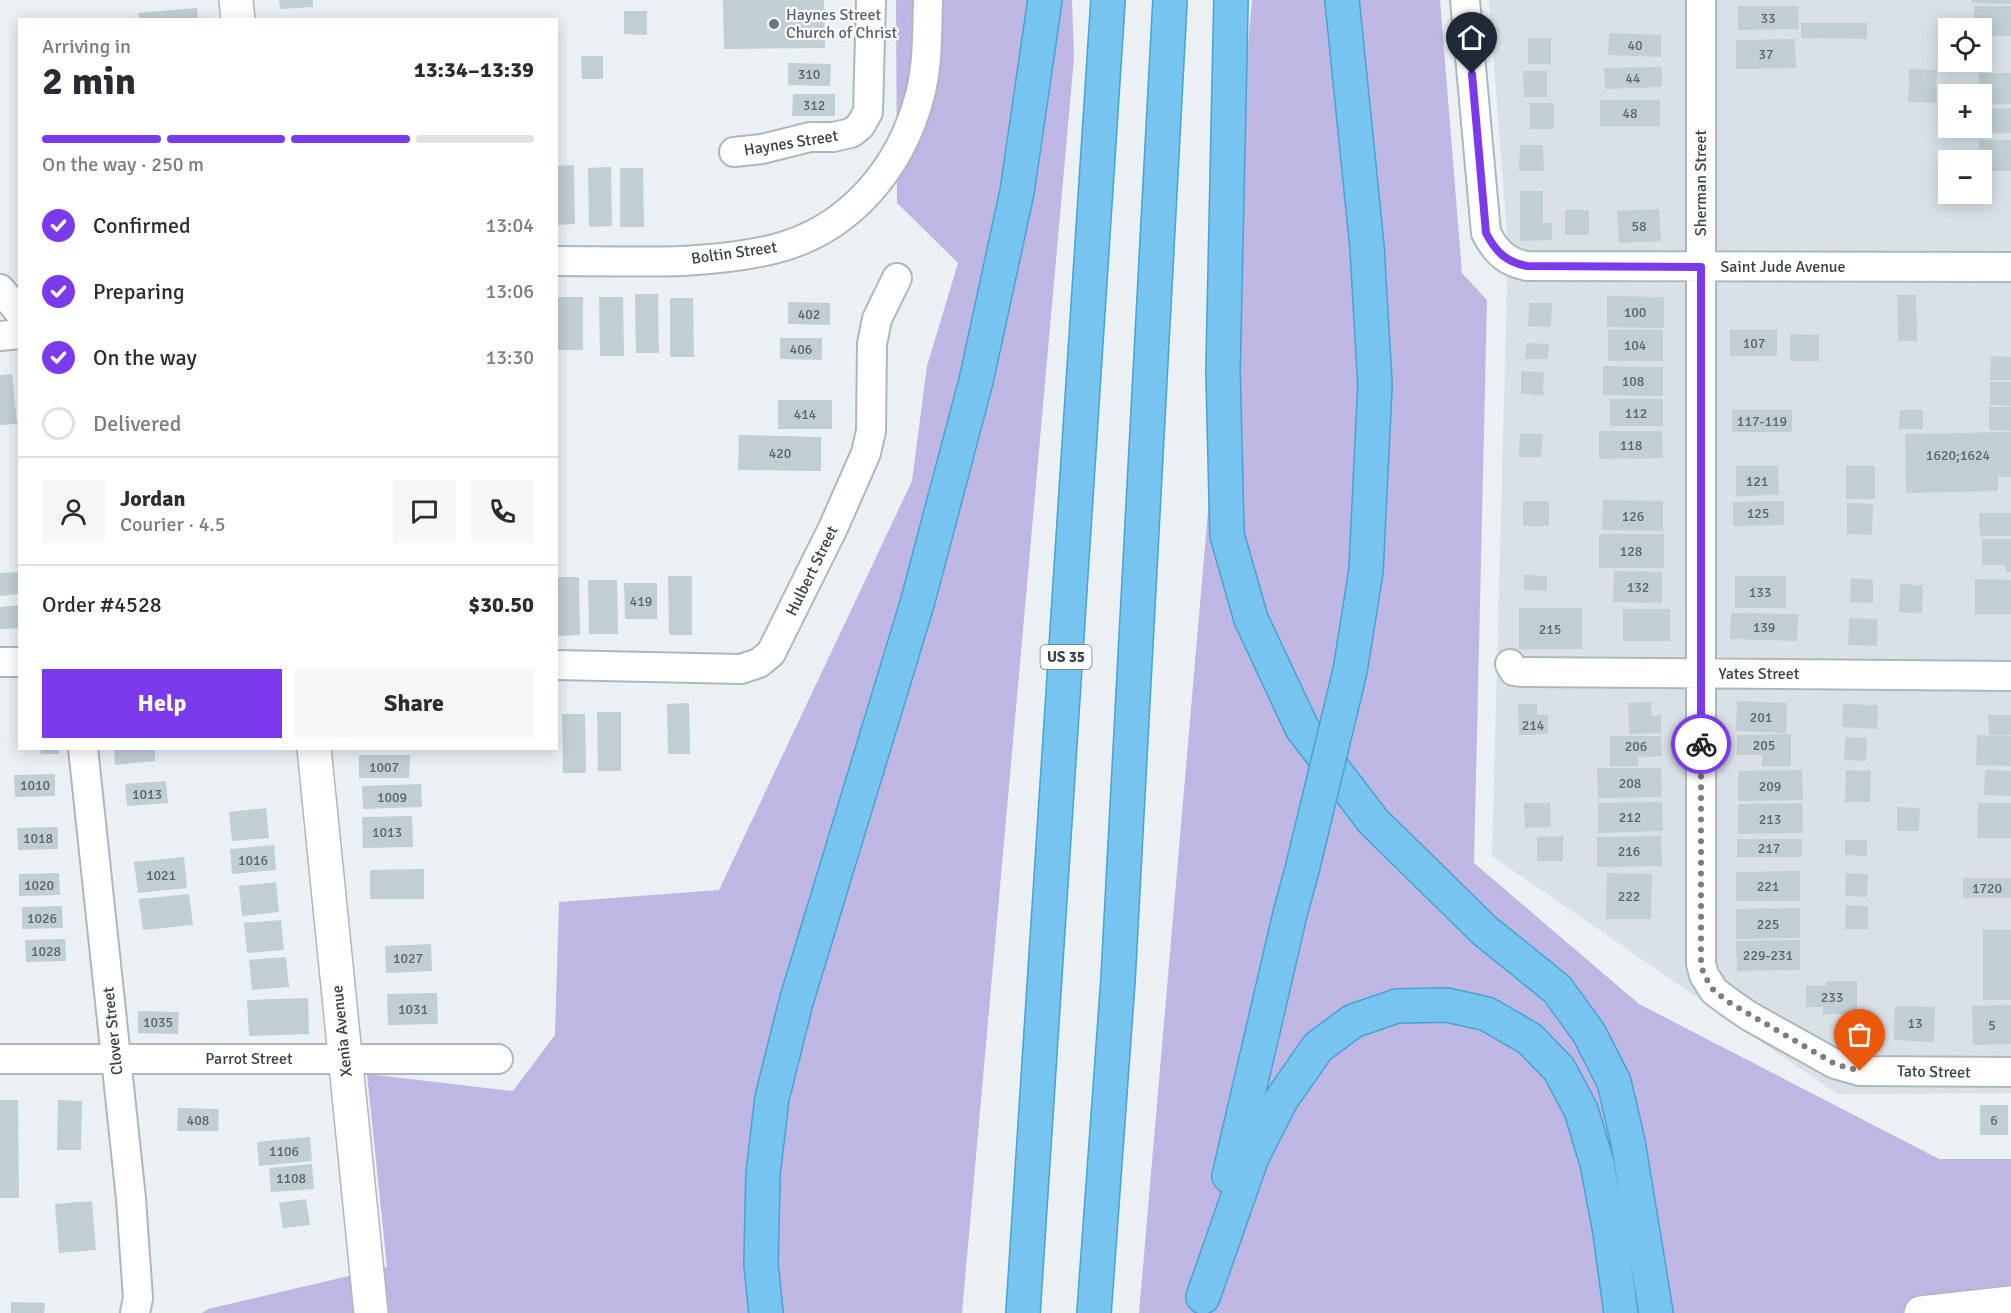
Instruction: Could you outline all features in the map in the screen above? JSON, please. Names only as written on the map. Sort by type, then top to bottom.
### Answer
[{"type":"highway","points":[[766,1313],[761,1264],[763,1174],[772,1098],[796,1002],[917,604],[976,381],[1017,192],[1045,0]]},
{"type":"highway","name":"US 35","points":[[1023,1313],[1108,0]]},
{"type":"highway","points":[[1094,1313],[1118,980],[1170,0]]},
{"type":"highway","points":[[1231,0],[1223,371],[1227,536],[1251,619],[1302,728],[1373,821],[1484,930],[1557,988],[1589,1033],[1614,1082],[1628,1142],[1656,1313]]},
{"type":"highway","points":[[1201,1305],[1245,1105],[1350,671],[1366,571],[1375,385],[1367,247],[1341,0]]},
{"type":"highway","points":[[1201,1305],[1252,1157],[1281,1100],[1318,1047],[1353,1021],[1397,1006],[1447,1005],[1487,1014],[1530,1039],[1559,1069],[1581,1110],[1597,1162],[1610,1232],[1621,1313]]},
{"type":"street","points":[[236,0],[238,18]]},
{"type":"street","name":"Haynes Street","points":[[734,152],[762,149],[810,137],[833,137],[851,133],[860,126],[868,112],[871,0]]},
{"type":"street","name":"Boltin Street","points":[[558,261],[675,261],[739,255],[775,249],[807,237],[840,218],[867,195],[890,168],[907,134],[920,95],[927,54],[928,0]]},
{"type":"street","name":"Saint Jude Avenue","points":[[1466,0],[1486,233],[1494,248],[1507,260],[1518,264],[1701,267],[2011,267]]},
{"type":"street","name":"Sherman Street","points":[[1701,0],[1701,964],[1704,975],[1714,991],[1730,1003]]},
{"type":"street","name":"Hulbert Street","points":[[558,666],[741,669],[759,663],[771,653],[834,525],[866,453],[871,431],[872,344],[877,319],[897,278]]},
{"type":"street","points":[[0,289],[18,311]]},
{"type":"street","points":[[0,336],[18,334]]},
{"type":"street","points":[[0,662],[18,662]]},
{"type":"street","name":"Yates Street","points":[[1510,664],[1514,671],[1521,672],[2011,676]]},
{"type":"street","name":"Clover Street","points":[[83,750],[131,1199],[138,1298],[135,1313]]},
{"type":"street","name":"Xenia Avenue","points":[[314,750],[371,1313]]},
{"type":"street","name":"Tato Street","points":[[1730,1003],[1835,1064],[1860,1071],[2011,1072]]},
{"type":"street","name":"Parrot Street","points":[[0,1059],[498,1059]]},
{"type":"street","points":[[1921,1313],[2011,1303]]},
{"type":"shaded area","points":[[896,0],[1072,0],[1074,58],[962,1313],[202,1313],[208,1309],[387,1267],[367,1074],[513,1091],[555,1035],[559,902],[719,890],[912,481],[927,366],[958,263],[897,203]]},
{"type":"shaded area","points":[[1252,0],[1440,0],[1462,273],[1487,300],[1474,863],[1639,1004],[1939,1159],[2011,1159],[2011,1313],[1139,1313]]},
{"type":"shaded area","points":[[1489,0],[2011,0],[2011,1093],[1837,1094],[1492,856],[1508,246]]},
{"type":"building","points":[[279,0],[313,0],[313,7],[280,9]]},
{"type":"building","name":"Haynes Street Church of Christ","points":[[723,0],[824,0],[825,48],[724,49]]},
{"type":"building","points":[[1972,0],[2011,0],[2011,4],[1972,3]]},
{"type":"building","points":[[1738,6],[1798,6],[1799,29],[1738,30]]},
{"type":"building","points":[[1974,6],[2011,6],[2011,36],[1992,35],[1992,18],[1974,18]]},
{"type":"building","points":[[197,8],[198,18],[139,18],[138,13]]},
{"type":"building","points":[[624,11],[647,11],[647,35],[624,34]]},
{"type":"building","points":[[1801,23],[1867,23],[1867,39],[1801,38]]},
{"type":"building","points":[[1609,33],[1661,35],[1661,57],[1608,55]]},
{"type":"building","points":[[1528,38],[1551,38],[1551,64],[1528,64]]},
{"type":"building","points":[[1795,39],[1796,68],[1736,69],[1736,40]]},
{"type":"building","points":[[581,56],[603,56],[603,79],[582,79]]},
{"type":"building","points":[[788,63],[831,64],[830,86],[788,85]]},
{"type":"building","points":[[1662,67],[1662,87],[1605,89],[1604,68]]},
{"type":"building","points":[[1909,69],[1937,70],[1936,103],[1908,102]]},
{"type":"building","points":[[1523,71],[1547,71],[1547,97],[1524,97]]},
{"type":"building","points":[[1979,73],[2011,73],[2011,104],[1992,105],[1992,84],[1979,84]]},
{"type":"building","points":[[793,94],[835,94],[835,116],[792,116]]},
{"type":"building","points":[[1600,100],[1660,100],[1660,126],[1600,126]]},
{"type":"building","points":[[1530,103],[1554,103],[1554,129],[1530,129]]},
{"type":"building","points":[[2011,108],[2011,133],[1992,134],[1992,109]]},
{"type":"building","points":[[1979,140],[2011,140],[2011,171],[1992,171],[1992,150],[1979,150]]},
{"type":"building","points":[[1520,145],[1543,145],[1544,171],[1519,171]]},
{"type":"building","points":[[574,165],[575,224],[558,225],[558,166]]},
{"type":"building","points":[[611,167],[612,226],[589,227],[588,168]]},
{"type":"building","points":[[620,168],[643,168],[644,227],[620,227]]},
{"type":"building","points":[[1520,191],[1543,191],[1543,223],[1552,223],[1552,240],[1520,241]]},
{"type":"building","points":[[1659,209],[1661,241],[1619,243],[1617,211]]},
{"type":"building","points":[[1565,210],[1589,210],[1589,235],[1565,235]]},
{"type":"building","points":[[635,294],[658,294],[659,353],[636,353]]},
{"type":"building","points":[[1897,295],[1916,295],[1917,341],[1898,341]]},
{"type":"building","points":[[1607,296],[1664,297],[1664,328],[1607,327]]},
{"type":"building","points":[[558,297],[583,297],[583,350],[558,350]]},
{"type":"building","points":[[599,297],[623,297],[624,356],[600,356]]},
{"type":"building","points":[[670,298],[693,298],[694,357],[670,357]]},
{"type":"building","points":[[788,302],[830,303],[830,325],[788,324]]},
{"type":"building","points":[[1529,303],[1552,303],[1551,327],[1528,326]]},
{"type":"building","points":[[1608,330],[1663,330],[1663,361],[1608,361]]},
{"type":"building","points":[[1730,330],[1777,330],[1777,356],[1730,356]]},
{"type":"building","points":[[1790,334],[1819,335],[1819,361],[1790,361]]},
{"type":"building","points":[[780,338],[822,338],[822,360],[780,359]]},
{"type":"building","points":[[1526,343],[1549,344],[1548,359],[1525,359]]},
{"type":"building","points":[[1991,356],[2011,357],[2011,380],[1990,380]]},
{"type":"building","points":[[1603,366],[1663,367],[1663,396],[1603,395]]},
{"type":"building","points":[[1521,371],[1544,372],[1543,395],[1521,394]]},
{"type":"building","points":[[12,374],[17,424],[0,425],[0,375]]},
{"type":"building","points":[[1990,382],[2011,382],[2011,406],[1990,405]]},
{"type":"building","points":[[1610,399],[1663,399],[1663,426],[1610,426]]},
{"type":"building","points":[[778,400],[832,400],[832,429],[778,429]]},
{"type":"building","points":[[1989,407],[2011,407],[2011,431],[1989,430]]},
{"type":"building","points":[[1732,410],[1792,410],[1792,432],[1732,432]]},
{"type":"building","points":[[1900,410],[1923,410],[1923,429],[1899,429]]},
{"type":"building","points":[[1599,431],[1662,431],[1663,458],[1599,459]]},
{"type":"building","points":[[2011,432],[2011,477],[1998,477],[1998,491],[1906,493],[1905,434]]},
{"type":"building","points":[[1520,434],[1543,434],[1541,457],[1519,457]]},
{"type":"building","points":[[739,435],[821,437],[821,471],[738,470]]},
{"type":"building","points":[[1736,466],[1778,466],[1779,495],[1736,496]]},
{"type":"building","points":[[1846,466],[1875,466],[1875,499],[1846,499]]},
{"type":"building","points":[[1603,500],[1663,501],[1663,531],[1602,530]]},
{"type":"building","points":[[1523,501],[1549,501],[1549,526],[1523,526]]},
{"type":"building","points":[[1784,501],[1784,525],[1733,526],[1733,502]]},
{"type":"building","points":[[1847,503],[1873,504],[1872,535],[1847,534]]},
{"type":"building","points":[[1979,513],[2011,513],[2011,536],[1980,536]]},
{"type":"building","points":[[1599,534],[1664,534],[1664,568],[1599,568]]},
{"type":"building","points":[[1982,539],[2011,539],[2011,572],[2006,572],[2005,565],[1982,565]]},
{"type":"building","points":[[1614,571],[1662,572],[1662,603],[1613,602]]},
{"type":"building","points":[[18,572],[18,594],[0,596],[0,573]]},
{"type":"building","points":[[1524,575],[1547,576],[1547,591],[1524,590]]},
{"type":"building","points":[[668,576],[692,576],[692,635],[669,635]]},
{"type":"building","points":[[1735,576],[1786,576],[1786,608],[1735,608]]},
{"type":"building","points":[[558,577],[579,577],[580,635],[558,636]]},
{"type":"building","points":[[1851,578],[1873,580],[1873,603],[1850,602]]},
{"type":"building","points":[[1975,579],[2011,580],[2011,614],[1975,614]]},
{"type":"building","points":[[588,580],[617,580],[618,634],[589,634]]},
{"type":"building","points":[[624,583],[657,583],[657,619],[625,619]]},
{"type":"building","points":[[1900,584],[1923,585],[1922,613],[1899,612]]},
{"type":"building","points":[[18,605],[18,628],[0,629],[0,607]]},
{"type":"building","points":[[1519,608],[1582,608],[1582,649],[1519,649]]},
{"type":"building","points":[[1623,609],[1670,609],[1670,641],[1623,641]]},
{"type":"building","points":[[1731,613],[1798,614],[1797,641],[1730,639]]},
{"type":"building","points":[[1849,618],[1878,619],[1877,646],[1848,645]]},
{"type":"building","points":[[1737,701],[1787,703],[1786,733],[1736,731]]},
{"type":"building","points":[[1651,702],[1652,716],[1661,715],[1661,733],[1629,734],[1628,703]]},
{"type":"building","points":[[689,703],[690,754],[668,754],[667,704]]},
{"type":"building","points":[[1518,704],[1537,704],[1537,715],[1548,715],[1548,734],[1519,735]]},
{"type":"building","points":[[1843,704],[1878,705],[1877,729],[1842,727]]},
{"type":"building","points":[[597,712],[621,712],[621,771],[598,771]]},
{"type":"building","points":[[562,714],[585,714],[586,773],[563,773]]},
{"type":"building","points":[[1988,715],[2011,715],[2011,735],[1989,735]]},
{"type":"building","points":[[1791,734],[1791,766],[1762,766],[1762,755],[1737,755],[1737,735]]},
{"type":"building","points":[[1977,735],[2011,736],[2011,766],[1976,765]]},
{"type":"building","points":[[1610,736],[1661,736],[1662,756],[1638,757],[1638,766],[1610,766]]},
{"type":"building","points":[[1845,737],[1867,738],[1866,761],[1844,760]]},
{"type":"building","points":[[40,750],[59,750],[59,754],[41,754]]},
{"type":"building","points":[[114,750],[155,750],[155,761],[115,765]]},
{"type":"building","points":[[359,755],[410,755],[409,778],[359,778]]},
{"type":"building","points":[[1597,768],[1661,768],[1662,797],[1598,798]]},
{"type":"building","points":[[1802,770],[1803,800],[1738,801],[1738,771]]},
{"type":"building","points":[[1846,770],[1871,771],[1870,802],[1845,802]]},
{"type":"building","points":[[1985,770],[2011,771],[2011,796],[1984,795]]},
{"type":"building","points":[[55,774],[55,796],[15,797],[14,775]]},
{"type":"building","points":[[166,781],[168,803],[127,806],[125,784]]},
{"type":"building","points":[[421,784],[422,807],[363,809],[362,786]]},
{"type":"building","points":[[1662,802],[1663,831],[1598,833],[1598,803]]},
{"type":"building","points":[[1524,803],[1550,803],[1551,827],[1525,828]]},
{"type":"building","points":[[1802,803],[1803,833],[1738,834],[1738,804]]},
{"type":"building","points":[[1978,803],[2011,803],[2011,838],[1977,838]]},
{"type":"building","points":[[1897,807],[1920,808],[1919,831],[1897,831]]},
{"type":"building","points":[[266,808],[269,838],[232,841],[229,812]]},
{"type":"building","points":[[412,816],[413,847],[363,848],[362,817]]},
{"type":"building","points":[[58,827],[58,849],[18,850],[17,828]]},
{"type":"building","points":[[1563,836],[1563,861],[1537,861],[1537,837]]},
{"type":"building","points":[[1661,836],[1662,866],[1597,867],[1597,837]]},
{"type":"building","points":[[1737,839],[1802,839],[1802,857],[1737,857]]},
{"type":"building","points":[[1845,840],[1867,840],[1867,856],[1845,855]]},
{"type":"building","points":[[274,845],[276,870],[232,874],[230,849]]},
{"type":"building","points":[[184,857],[187,888],[138,893],[134,862]]},
{"type":"building","points":[[424,869],[424,899],[370,899],[370,870]]},
{"type":"building","points":[[1800,871],[1800,901],[1736,901],[1736,872]]},
{"type":"building","points":[[59,873],[60,895],[19,896],[19,874]]},
{"type":"building","points":[[1607,873],[1652,874],[1651,919],[1606,919]]},
{"type":"building","points":[[1846,873],[1868,874],[1867,897],[1845,896]]},
{"type":"building","points":[[1963,878],[2011,878],[2011,898],[1963,898]]},
{"type":"building","points":[[276,882],[279,912],[242,916],[239,886]]},
{"type":"building","points":[[189,894],[193,925],[143,930],[139,899]]},
{"type":"building","points":[[1846,905],[1868,906],[1868,929],[1845,929]]},
{"type":"building","points":[[62,906],[63,928],[22,929],[22,907]]},
{"type":"building","points":[[1800,908],[1800,938],[1736,939],[1736,909]]},
{"type":"building","points":[[281,920],[284,950],[247,953],[244,923]]},
{"type":"building","points":[[1983,930],[2011,930],[2011,1000],[1983,1000]]},
{"type":"building","points":[[65,939],[66,961],[26,962],[25,940]]},
{"type":"building","points":[[1800,940],[1800,970],[1737,971],[1736,941]]},
{"type":"building","points":[[431,944],[432,971],[386,973],[385,946]]},
{"type":"building","points":[[286,957],[289,987],[252,990],[249,960]]},
{"type":"building","points":[[1826,981],[1857,981],[1857,1014],[1823,1014],[1823,1007],[1806,1007],[1806,986],[1826,986]]},
{"type":"building","points":[[437,993],[438,1024],[388,1025],[387,994]]},
{"type":"building","points":[[308,998],[309,1034],[249,1036],[247,1000]]},
{"type":"building","points":[[2011,1005],[2011,1044],[1973,1045],[1972,1006]]},
{"type":"building","points":[[1895,1006],[1935,1007],[1934,1042],[1894,1040]]},
{"type":"building","points":[[138,1011],[179,1012],[178,1034],[138,1033]]},
{"type":"building","points":[[0,1100],[18,1100],[19,1198],[0,1198]]},
{"type":"building","points":[[58,1100],[82,1101],[81,1150],[57,1150]]},
{"type":"building","points":[[1980,1105],[2008,1105],[2008,1135],[1980,1135]]},
{"type":"building","points":[[178,1108],[219,1109],[218,1131],[177,1131]]},
{"type":"building","points":[[310,1137],[312,1161],[259,1166],[257,1142]]},
{"type":"building","points":[[312,1164],[314,1189],[271,1192],[269,1168]]},
{"type":"building","points":[[306,1199],[310,1225],[283,1228],[279,1203]]},
{"type":"building","points":[[92,1201],[96,1250],[59,1253],[55,1204]]},
{"type":"building","points":[[11,1302],[45,1303],[44,1313],[11,1313]]},
{"type":"way so far","points":[[1701,744],[1701,964],[1704,975],[1714,991],[1749,1016],[1835,1064],[1860,1071]]},
{"type":"place","name":"Haynes Street Church of Christ","points":[[774,24]]},
{"type":"route","points":[[1472,74],[1486,233],[1494,248],[1507,260],[1527,266],[1701,267],[1701,744]]}]
